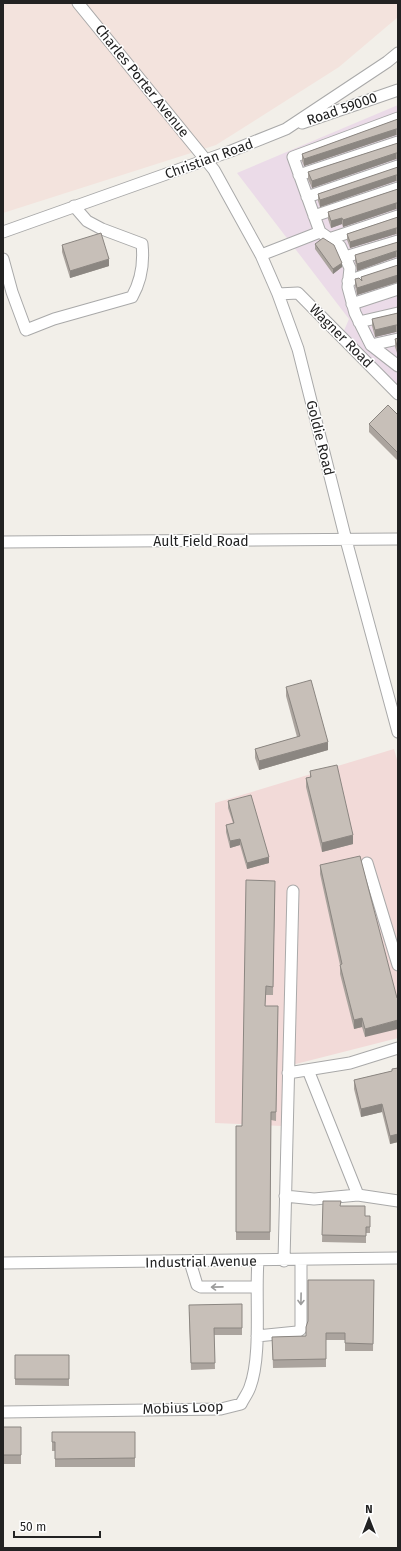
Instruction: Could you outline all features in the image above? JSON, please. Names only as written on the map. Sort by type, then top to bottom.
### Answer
[{"type":"street","name":"Charles Porter Avenue","points":[[78,3],[205,160]]},
{"type":"street","name":"Christian Road","points":[[3,232],[231,152],[286,129],[387,62],[398,53]]},
{"type":"street","name":"Road 59000","points":[[286,129],[398,90]]},
{"type":"street","points":[[397,364],[371,345],[359,322],[352,304],[348,287],[350,268],[340,246],[325,236],[314,216],[292,157],[398,118]]},
{"type":"street","points":[[299,175],[398,142]]},
{"type":"street","name":"Goldie Road","points":[[205,160],[214,170],[261,255],[278,294],[298,349],[346,540],[398,732]]},
{"type":"street","points":[[307,197],[398,166]]},
{"type":"street","points":[[314,216],[398,188]]},
{"type":"street","points":[[3,259],[12,292],[26,330],[54,319],[132,297],[138,286],[143,257],[142,244],[102,229],[87,221],[74,206]]},
{"type":"street","points":[[261,255],[398,216]]},
{"type":"street","points":[[345,257],[398,241]]},
{"type":"street","points":[[348,281],[398,264]]},
{"type":"street","points":[[352,304],[398,289]]},
{"type":"street","name":"Wagner Road","points":[[278,294],[298,293],[398,394]]},
{"type":"street","points":[[359,322],[398,313]]},
{"type":"street","points":[[371,345],[398,339]]},
{"type":"street","name":"Ault Field Road","points":[[3,542],[398,539]]},
{"type":"street","points":[[367,863],[398,965]]},
{"type":"street","points":[[284,1261],[293,891]]},
{"type":"street","points":[[288,1074],[350,1063],[398,1048]]},
{"type":"street","points":[[308,1070],[358,1195]]},
{"type":"street","points":[[285,1196],[314,1199],[358,1195],[398,1201]]},
{"type":"street","name":"Industrial Avenue","points":[[3,1263],[284,1261],[398,1258]]},
{"type":"street","points":[[256,1336],[297,1332],[300,1329],[301,1260]]},
{"type":"street","name":"Mobius Loop","points":[[3,1412],[221,1409],[241,1404],[250,1387],[254,1369],[258,1261]]},
{"type":"street","points":[[190,1262],[197,1285],[201,1287],[256,1287]]},
{"type":"shaded area","points":[[3,3],[398,3],[398,17],[339,67],[216,145],[3,213]]},
{"type":"shaded area","points":[[398,105],[398,388],[343,333],[349,319],[237,173]]},
{"type":"shaded area","points":[[394,749],[398,763],[398,1038],[284,1067],[282,1126],[215,1123],[215,803]]},
{"type":"building","points":[[398,119],[398,129],[304,159],[302,154]]},
{"type":"building","points":[[398,143],[398,153],[312,181],[308,172]]},
{"type":"building","points":[[398,167],[398,175],[320,200],[318,194]]},
{"type":"building","points":[[398,189],[398,203],[343,220],[342,218],[331,221],[328,212]]},
{"type":"building","points":[[398,217],[398,228],[350,242],[347,234]]},
{"type":"building","points":[[101,233],[109,259],[70,271],[62,245]]},
{"type":"building","points":[[323,238],[334,245],[342,263],[333,269],[315,244]]},
{"type":"building","points":[[398,242],[398,251],[357,264],[355,255]]},
{"type":"building","points":[[398,265],[398,275],[357,288],[355,279],[359,278],[362,281],[361,277]]},
{"type":"building","points":[[398,313],[398,325],[375,330],[372,319]]},
{"type":"building","points":[[398,338],[398,349],[395,339]]},
{"type":"building","points":[[388,405],[398,415],[398,453],[369,424]]},
{"type":"building","points":[[311,680],[328,742],[259,761],[255,749],[300,736],[286,687]]},
{"type":"building","points":[[337,765],[353,835],[322,843],[306,778],[311,777],[310,771]]},
{"type":"building","points":[[251,795],[269,857],[247,863],[240,839],[230,841],[226,825],[234,823],[228,801]]},
{"type":"building","points":[[360,856],[398,998],[398,1020],[365,1029],[362,1018],[354,1020],[340,965],[342,964],[320,865]]},
{"type":"building","points":[[246,880],[275,881],[273,987],[266,986],[265,1006],[278,1006],[276,1112],[271,1112],[270,1232],[236,1232],[236,1126],[242,1126]]},
{"type":"building","points":[[398,1068],[398,1134],[390,1136],[382,1104],[361,1109],[354,1080],[392,1071],[392,1069]]},
{"type":"building","points":[[323,1201],[341,1201],[340,1206],[365,1206],[365,1216],[370,1216],[370,1227],[366,1227],[366,1236],[322,1235]]},
{"type":"building","points":[[308,1280],[374,1280],[373,1344],[345,1343],[345,1333],[326,1333],[326,1359],[273,1360],[272,1337],[306,1336],[308,1321]]},
{"type":"building","points":[[242,1304],[242,1328],[214,1328],[215,1363],[191,1363],[189,1305]]},
{"type":"building","points":[[15,1355],[69,1355],[69,1379],[15,1379]]},
{"type":"building","points":[[3,1427],[21,1427],[21,1455],[3,1455]]},
{"type":"building","points":[[52,1432],[135,1432],[135,1458],[55,1459],[55,1442],[52,1442]]}]
